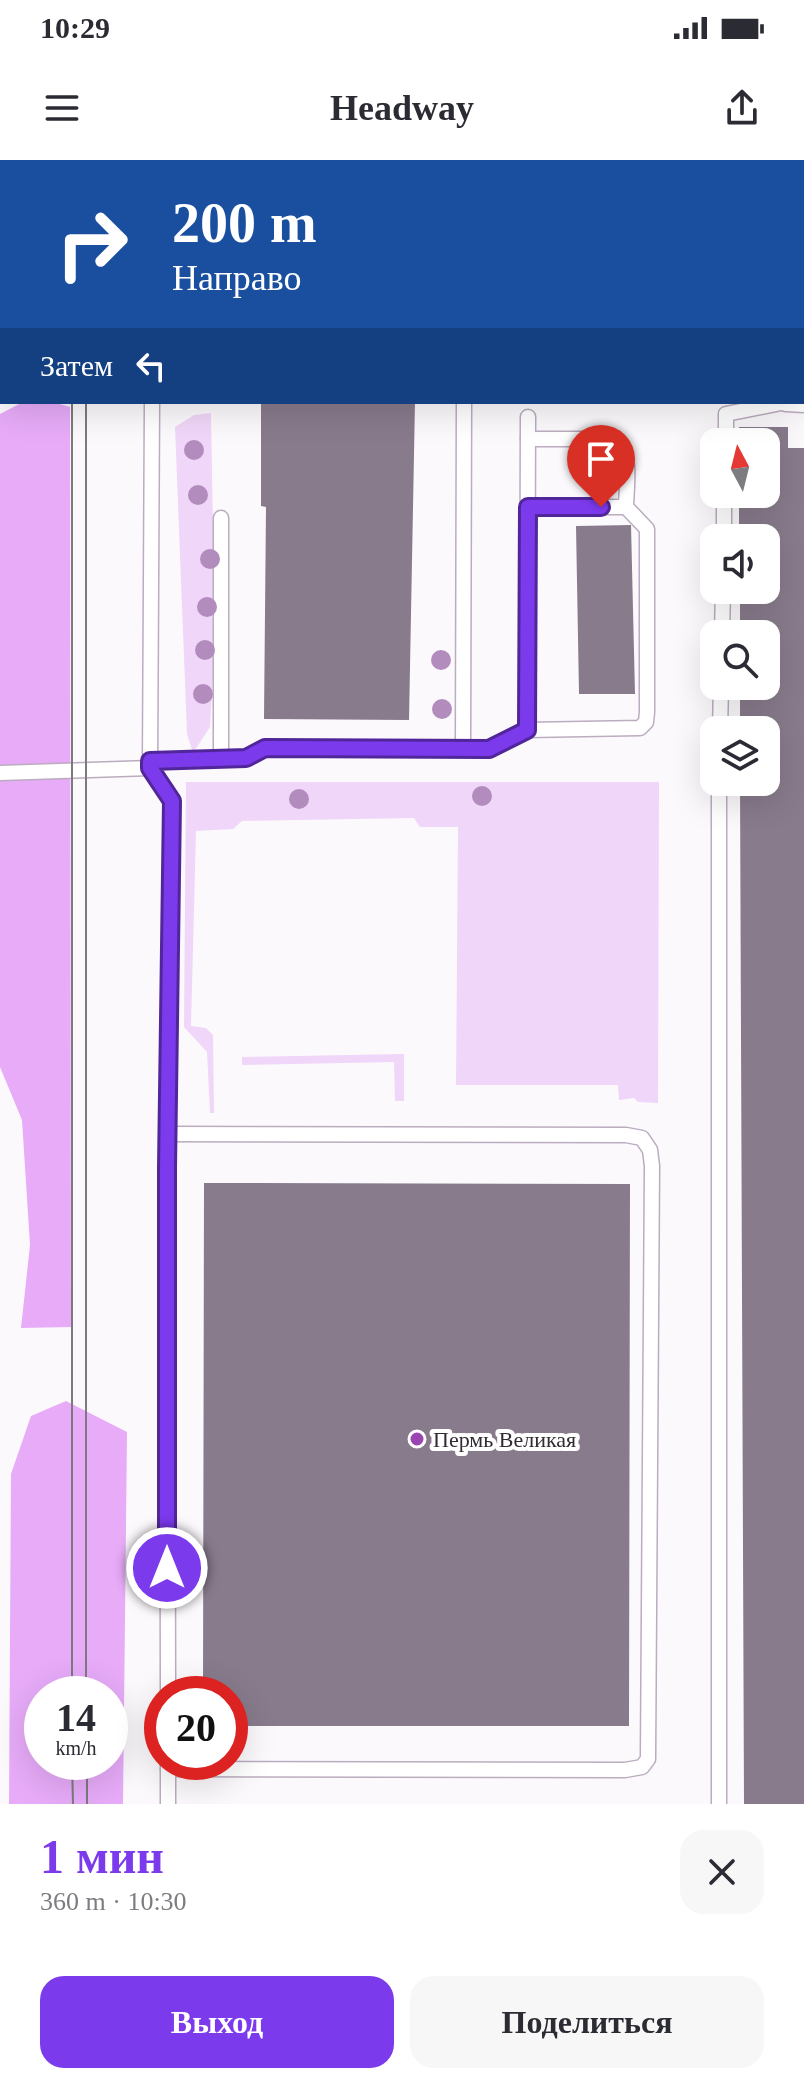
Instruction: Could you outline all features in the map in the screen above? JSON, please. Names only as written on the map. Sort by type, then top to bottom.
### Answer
[{"type":"lane","points":[[152,404],[150,764],[172,801],[167,1134],[168,1676]]},
{"type":"lane","points":[[463,748],[464,404]]},
{"type":"lane","points":[[726,428],[726,414],[781,404]]},
{"type":"lane","points":[[527,730],[528,417]]},
{"type":"lane","points":[[0,773],[246,758],[265,748],[489,749],[527,730],[627,731],[646,722],[647,529],[626,507],[626,458],[617,440],[528,439]]},
{"type":"lane","points":[[528,507],[626,507]]},
{"type":"lane","points":[[221,518],[221,759]]},
{"type":"lane","points":[[719,796],[719,1804]]},
{"type":"lane","points":[[167,1134],[626,1135],[642,1138],[650,1150],[648,1759],[642,1767],[625,1770],[248,1766]]},
{"type":"lane","points":[[168,1780],[168,1804]]},
{"type":"shaded area","points":[[19,404],[70,407],[71,1327],[21,1328],[30,1245],[22,1120],[0,1067],[0,414]]},
{"type":"shaded area","points":[[211,413],[215,644],[210,727],[193,753],[187,734],[175,427],[194,415]]},
{"type":"shaded area","points":[[186,782],[659,782],[658,1103],[638,1102],[634,1098],[619,1100],[618,1085],[456,1085],[458,827],[420,827],[414,818],[242,821],[233,829],[196,831],[191,1026],[206,1028],[213,1035],[214,1113],[210,1113],[207,1052],[184,1027]]},
{"type":"shaded area","points":[[404,1054],[404,1101],[395,1101],[394,1062],[242,1065],[242,1057]]},
{"type":"shaded area","points":[[66,1401],[127,1432],[124,1676],[24,1676],[24,1780],[123,1780],[123,1804],[9,1804],[11,1474],[31,1416]]},
{"type":"building","points":[[261,404],[415,404],[409,720],[264,719],[266,507],[261,506]]},
{"type":"building","points":[[788,427],[788,448],[804,448],[804,1804],[744,1804],[740,796],[780,796],[780,716],[740,716],[740,700],[780,700],[780,620],[740,620],[740,604],[780,604],[780,524],[739,524],[739,508],[780,508],[780,428],[739,428]]},
{"type":"building","points":[[631,525],[635,694],[579,694],[576,526]]},
{"type":"building","name":"Пермь Великая","points":[[204,1183],[630,1184],[629,1726],[248,1726],[248,1676],[203,1676]]},
{"type":"tram line","points":[[72,404],[72,1676]]},
{"type":"tram line","points":[[86,404],[86,1676]]},
{"type":"tram line","points":[[72,1780],[73,1804]]},
{"type":"tram line","points":[[87,1780],[87,1804]]},
{"type":"place","name":"Пермь Великая","points":[[417,1439]]},
{"type":"route","points":[[167,1568],[167,1168],[172,801],[150,768],[150,761],[246,758],[265,748],[489,749],[527,730],[528,507],[601,507]]}]
